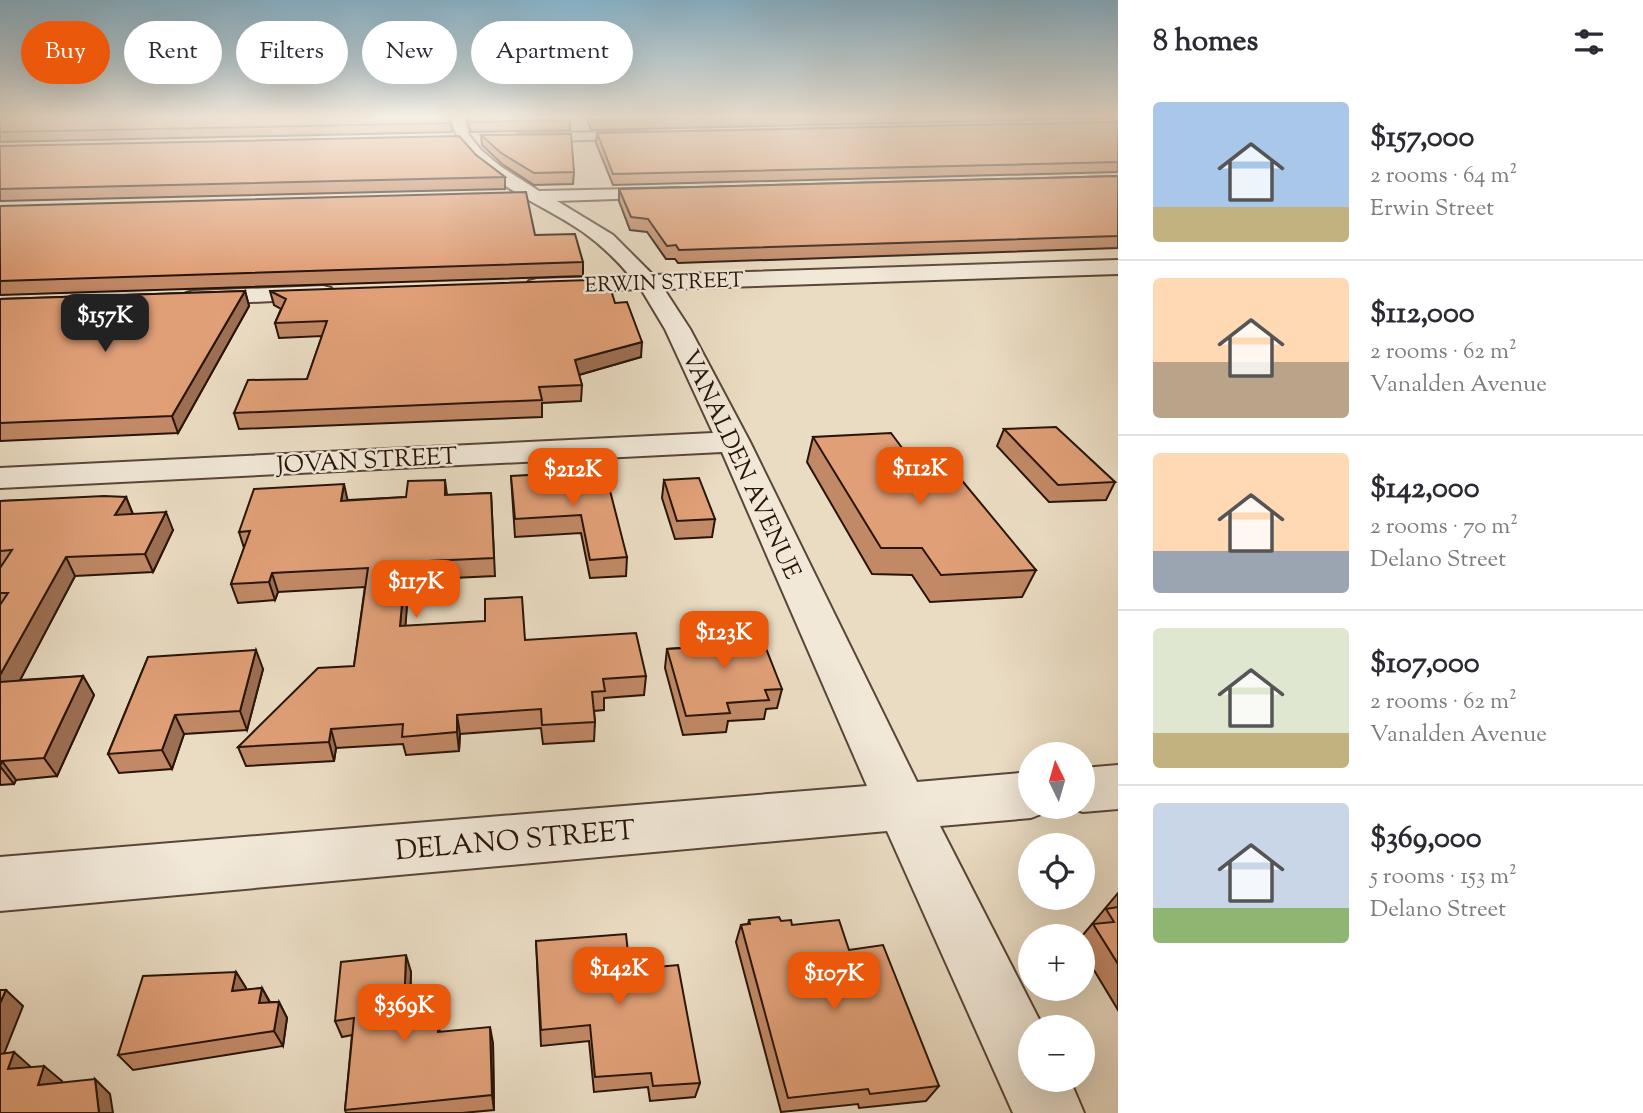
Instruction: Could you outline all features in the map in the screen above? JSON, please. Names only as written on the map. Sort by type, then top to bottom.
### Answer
[{"type":"street","name":"VANALDEN AVENUE","points":[[492,168],[559,207],[607,240],[647,282],[684,343],[734,442],[901,805],[1018,1048]]},
{"type":"street","points":[[498,197],[685,191]]},
{"type":"street","name":"ERWIN STREET","points":[[515,287],[1118,267]]},
{"type":"street","points":[[167,299],[348,292]]},
{"type":"street","name":"JOVAN STREET","points":[[0,478],[734,442]]},
{"type":"street","points":[[1096,789],[1118,787]]},
{"type":"street","name":"DELANO STREET","points":[[0,884],[1018,795]]},
{"type":"street","points":[[1039,1092],[1049,1113]]},
{"type":"building","points":[[0,168],[493,168],[505,177],[0,189]]},
{"type":"building","points":[[526,168],[574,168],[574,172],[534,173]]},
{"type":"building","points":[[611,168],[868,168],[613,174]]},
{"type":"building","points":[[1118,176],[1118,236],[679,250],[676,245],[667,246],[648,219],[631,217],[619,189]]},
{"type":"building","points":[[526,192],[535,235],[575,234],[583,262],[0,281],[0,206]]},
{"type":"building","points":[[589,280],[592,291],[611,290],[615,303],[627,302],[642,342],[575,360],[582,385],[539,387],[542,400],[234,413],[248,380],[307,379],[327,321],[275,323],[286,299],[270,291]]},
{"type":"building","points":[[245,291],[172,416],[0,423],[0,299]]},
{"type":"building","points":[[1056,427],[1115,482],[1058,485],[1004,429]]},
{"type":"building","points":[[891,433],[917,468],[950,466],[1036,570],[941,575],[922,548],[881,548],[813,437]]},
{"type":"building","points":[[546,474],[547,478],[606,475],[627,557],[590,560],[581,515],[515,519],[511,476]]},
{"type":"building","points":[[699,478],[715,519],[677,521],[664,480]]},
{"type":"building","points":[[445,480],[445,495],[491,493],[494,558],[406,562],[400,626],[485,621],[485,599],[522,597],[525,640],[636,633],[646,676],[603,679],[605,691],[592,692],[595,722],[542,725],[541,709],[457,715],[457,732],[402,737],[403,724],[331,729],[329,742],[238,747],[318,668],[354,666],[368,568],[272,573],[269,582],[231,584],[250,531],[239,532],[254,489],[344,484],[341,501],[406,497],[408,481]]},
{"type":"building","points":[[126,497],[115,515],[166,512],[145,554],[66,557],[0,675],[0,605],[8,593],[0,593],[0,568],[12,550],[0,551],[0,501]]},
{"type":"building","points":[[756,623],[782,689],[765,690],[769,700],[727,703],[730,713],[686,716],[667,649],[718,646],[712,628]]},
{"type":"building","points":[[256,650],[240,711],[175,715],[162,750],[108,754],[148,657]]},
{"type":"building","points":[[83,676],[44,758],[2,761],[0,765],[0,682]]},
{"type":"building","points":[[1118,907],[1118,964],[1093,924],[1114,922],[1106,909]]},
{"type":"building","points":[[779,917],[781,921],[791,920],[792,925],[839,920],[849,950],[883,945],[939,1086],[870,1094],[868,1089],[788,1098],[741,925],[750,924],[749,920]]},
{"type":"building","points":[[626,934],[628,953],[654,951],[657,967],[678,965],[700,1083],[653,1086],[651,1073],[595,1077],[590,1025],[541,1030],[536,941]]},
{"type":"building","points":[[406,955],[404,1009],[416,1008],[416,1027],[438,1024],[438,1032],[490,1027],[492,1095],[345,1110],[354,1018],[335,1021],[341,962]]},
{"type":"building","points":[[236,972],[232,991],[262,988],[259,1003],[279,1002],[274,1031],[118,1055],[143,976]]},
{"type":"building","points":[[0,990],[6,990],[0,1003]]},
{"type":"building","points":[[14,1052],[8,1069],[44,1066],[38,1085],[95,1079],[99,1113],[0,1113],[0,1054]]}]
